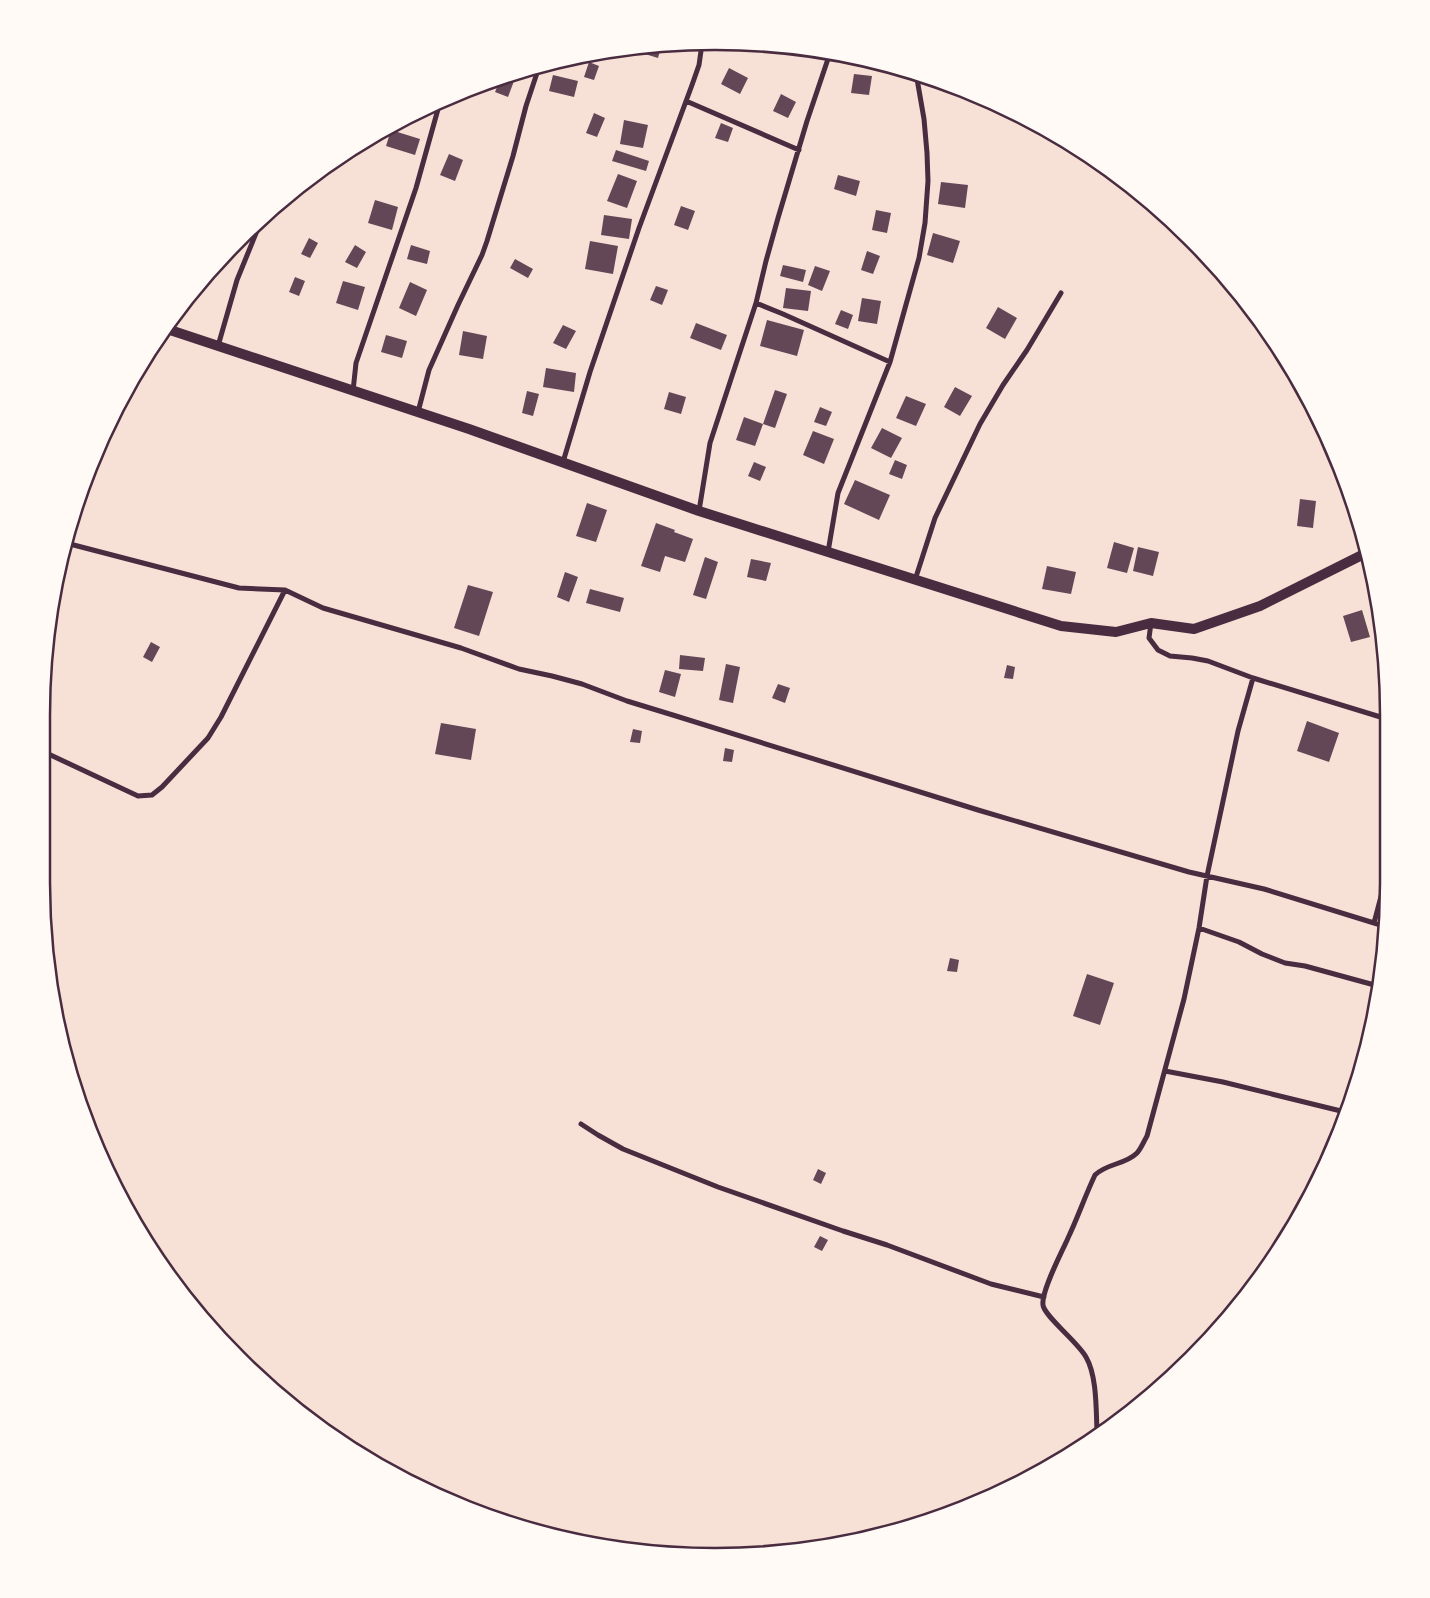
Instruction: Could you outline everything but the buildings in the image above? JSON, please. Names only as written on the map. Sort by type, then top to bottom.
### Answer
[{"type":"main road","points":[[173,331],[418,412],[699,511],[1061,626],[1116,632],[1151,623],[1194,629],[1260,606],[1360,556]]},
{"type":"street","points":[[564,462],[590,372],[639,228],[699,65],[701,50]]},
{"type":"street","points":[[699,511],[710,443],[756,304],[766,261],[828,60]]},
{"type":"street","points":[[418,412],[429,370],[487,241],[536,75]]},
{"type":"street","points":[[828,552],[838,493],[890,362],[919,258],[925,223],[928,181],[924,119],[918,82]]},
{"type":"street","points":[[686,101],[799,150]]},
{"type":"street","points":[[354,391],[356,363],[416,188],[437,112]]},
{"type":"street","points":[[218,346],[238,280],[255,235]]},
{"type":"street","points":[[915,580],[936,518],[980,424],[1061,293]]},
{"type":"street","points":[[756,304],[783,314],[890,362]]},
{"type":"street","points":[[73,545],[239,588],[285,590],[323,608],[478,653],[499,663],[519,669],[582,684],[628,701],[978,810],[1207,876],[1264,889],[1379,925]]},
{"type":"street","points":[[50,755],[138,796],[152,795],[175,774],[208,738],[221,717],[285,590]]},
{"type":"street","points":[[1151,623],[1149,638],[1158,650],[1170,656],[1208,661],[1253,678],[1380,717]]},
{"type":"street","points":[[1097,1427],[1093,1379],[1086,1357],[1073,1340],[1045,1314],[1042,1304],[1058,1257],[1068,1239],[1095,1175],[1100,1169],[1128,1159],[1138,1153],[1152,1121],[1184,999],[1199,928],[1207,876],[1238,732],[1253,678]]},
{"type":"street","points":[[1374,923],[1380,902]]},
{"type":"street","points":[[1199,928],[1239,942],[1262,954],[1286,962],[1372,984]]},
{"type":"street","points":[[1165,1071],[1223,1082],[1340,1111]]},
{"type":"street","points":[[581,1124],[598,1136],[623,1148],[718,1187],[887,1245],[991,1284],[1044,1297]]}]
